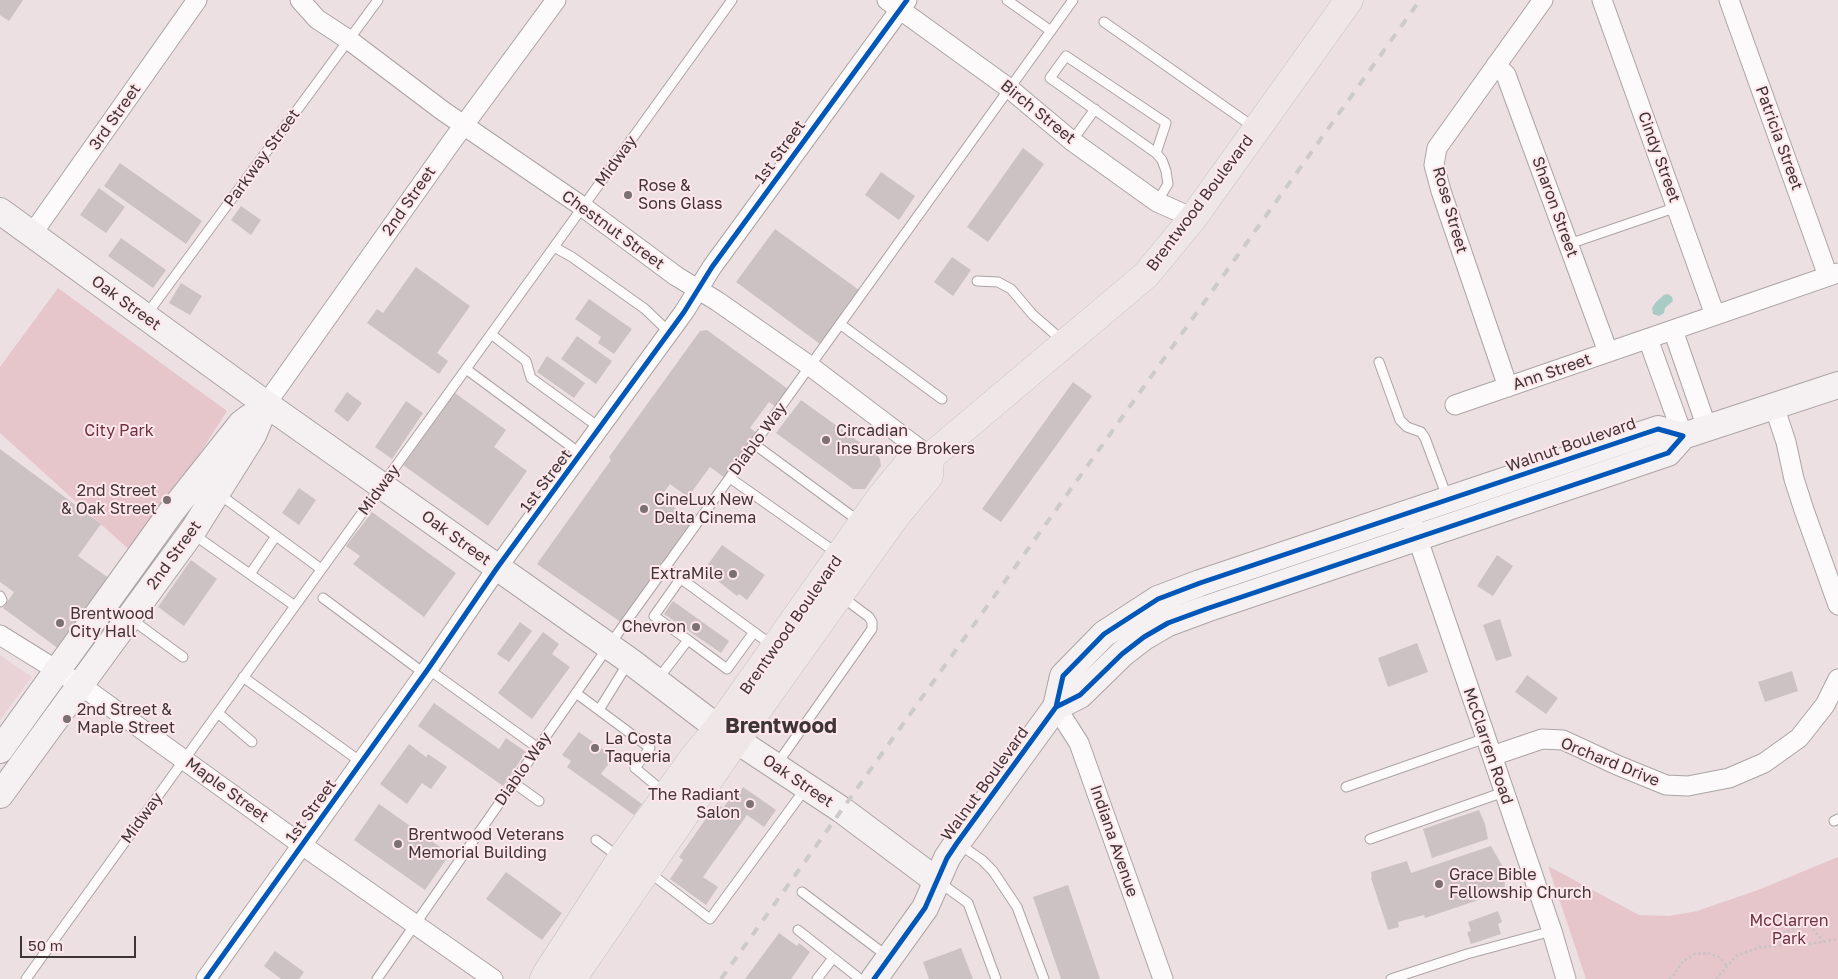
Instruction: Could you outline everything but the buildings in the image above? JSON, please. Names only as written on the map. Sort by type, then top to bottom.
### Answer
[{"type":"main road","name":"Brentwood Boulevard","points":[[544,979],[621,858],[668,794],[727,734],[835,578],[862,524],[880,498],[908,464],[930,457],[1146,275],[1193,218],[1349,0]]},
{"type":"main road","name":"Brentwood Boulevard","points":[[572,979],[646,870],[727,734],[775,648],[835,578],[895,517],[929,476],[930,457]]},
{"type":"street","name":"3rd Street","points":[[32,234],[198,0]]},
{"type":"street","name":"Chestnut Street","points":[[300,0],[317,19],[583,207],[676,276],[717,301],[810,366],[930,457]]},
{"type":"street","name":"2nd Street","points":[[0,750],[128,618],[191,533],[253,434],[266,404],[464,124],[556,0]]},
{"type":"street","name":"Rose Street","points":[[1508,387],[1434,165],[1437,148],[1543,0]]},
{"type":"street","name":"Cindy Street","points":[[1602,0],[1715,315]]},
{"type":"street","name":"Patricia Street","points":[[1730,0],[1833,275]]},
{"type":"street","name":"Birch Street","points":[[898,3],[1010,89],[1072,141],[1157,202],[1193,218]]},
{"type":"street","name":"1st Street","points":[[206,979],[426,671],[497,568],[582,454],[669,332],[712,267],[898,3]]},
{"type":"street","name":"Sharon Street","points":[[1496,66],[1506,75],[1608,352]]},
{"type":"street","name":"Oak Street","points":[[0,211],[266,404],[630,662],[727,734],[842,810],[937,881]]},
{"type":"street","name":"Ann Street","points":[[1456,406],[1833,275]]},
{"type":"street","points":[[1673,330],[1707,428]]},
{"type":"street","points":[[1648,339],[1683,436]]},
{"type":"street","name":"Walnut Boulevard","points":[[1056,707],[1080,695],[1122,654],[1144,637],[1168,624],[1206,609],[1668,453],[1683,436],[1838,385]]},
{"type":"street","name":"2nd Street","points":[[0,795],[68,678],[172,511],[241,424],[266,404]]},
{"type":"street","points":[[1774,406],[1786,442],[1794,479],[1838,605]]},
{"type":"street","name":"Walnut Boulevard","points":[[874,979],[925,908],[947,858],[957,843],[1056,707],[1063,676],[1104,634],[1158,599],[1200,583],[1658,429],[1683,436]]},
{"type":"street","name":"McClarren Road","points":[[1409,513],[1552,932],[1566,979]]},
{"type":"street","name":"Maple Street","points":[[0,635],[68,678],[493,979]]},
{"type":"street","name":"Orchard Drive","points":[[1492,756],[1542,739],[1563,740],[1634,773],[1666,785],[1688,786],[1729,778],[1764,763],[1799,738],[1825,706],[1838,680]]},
{"type":"street","name":"Indiana Avenue","points":[[1056,707],[1079,743],[1163,979]]},
{"type":"lane","name":"Parkway Street","points":[[145,316],[378,0]]},
{"type":"lane","name":"Midway","points":[[26,979],[732,0]]},
{"type":"lane","points":[[1007,0],[1051,31]]},
{"type":"lane","name":"Diablo Way","points":[[377,979],[665,566],[1074,0]]},
{"type":"lane","points":[[1104,22],[1257,129]]},
{"type":"lane","points":[[1156,153],[1166,123],[1066,56],[1050,78],[1156,153],[1164,166],[1168,184],[1157,202]]},
{"type":"lane","points":[[1072,141],[1095,109]]},
{"type":"lane","points":[[1569,244],[1677,207]]},
{"type":"lane","points":[[554,247],[572,257],[645,309],[669,332]]},
{"type":"lane","points":[[978,281],[998,282],[1011,289],[1032,315],[1065,343]]},
{"type":"lane","points":[[840,324],[942,399]]},
{"type":"lane","points":[[491,334],[526,361],[531,378],[600,428]]},
{"type":"lane","points":[[1379,362],[1400,420],[1407,427],[1416,428],[1425,438],[1448,500]]},
{"type":"lane","points":[[466,369],[582,454]]},
{"type":"lane","points":[[754,444],[862,524]]},
{"type":"lane","points":[[730,478],[835,578],[848,602],[869,617],[872,622],[872,629],[776,766]]},
{"type":"lane","points":[[217,492],[321,569]]},
{"type":"lane","points":[[191,533],[295,606]]},
{"type":"lane","points":[[250,574],[276,536]]},
{"type":"lane","points":[[665,566],[775,648]]},
{"type":"lane","points":[[681,578],[654,616],[727,669],[754,632]]},
{"type":"lane","points":[[0,596],[2,600],[0,602]]},
{"type":"lane","points":[[323,598],[538,748]]},
{"type":"lane","points":[[128,618],[183,657]]},
{"type":"lane","points":[[657,682],[688,640]]},
{"type":"lane","points":[[599,710],[630,662]]},
{"type":"lane","points":[[244,677],[361,762]]},
{"type":"lane","points":[[576,692],[650,748],[635,768],[668,794]]},
{"type":"lane","points":[[218,713],[252,742]]},
{"type":"lane","points":[[1346,787],[1486,738]]},
{"type":"lane","points":[[514,783],[539,800]]},
{"type":"lane","points":[[646,870],[710,919],[807,787]]},
{"type":"lane","points":[[1370,839],[1504,792]]},
{"type":"lane","points":[[596,840],[621,858]]},
{"type":"lane","points":[[957,843],[982,860],[993,871],[1017,907],[1044,979]]},
{"type":"lane","points":[[937,881],[968,903],[996,979]]},
{"type":"lane","points":[[802,892],[889,957]]},
{"type":"lane","points":[[798,930],[860,979]]},
{"type":"lane","points":[[1391,979],[1467,954],[1552,932]]},
{"type":"lane","points":[[818,979],[833,958]]},
{"type":"path","points":[[1781,944],[1784,933],[1808,923],[1823,942]]},
{"type":"path","points":[[1716,979],[1736,956],[1760,946],[1810,944],[1838,939]]},
{"type":"path","points":[[1669,979],[1683,961],[1695,954],[1708,953],[1718,957],[1727,966]]},
{"type":"shaded area","points":[[1668,294],[1672,297],[1673,301],[1665,308],[1664,313],[1659,316],[1653,314],[1652,308],[1656,302]]},
{"type":"shaded area","points":[[0,655],[32,677],[0,720]]},
{"type":"green space","name":"City Park","points":[[58,288],[227,411],[135,555],[0,433],[0,367]]},
{"type":"green space","name":"McClarren Park","points":[[1838,857],[1838,979],[1586,979],[1548,866],[1639,915],[1669,916],[1697,911],[1758,890]]},
{"type":"railway","points":[[721,979],[1420,0]]},
{"type":"cycle path","points":[[206,979],[428,669],[497,568],[684,312],[712,267],[907,0]]},
{"type":"cycle path","points":[[874,979],[925,908],[947,858],[957,843],[1056,707],[1063,676],[1104,634],[1158,599],[1200,583],[1658,429],[1683,436],[1668,453],[1168,623],[1144,637],[1122,654],[1080,695],[1056,707]]},
{"type":"place","name":"Rose & Sons Glass","points":[[628,195]]},
{"type":"place","name":"Circadian Insurance Brokers","points":[[826,440]]},
{"type":"place","name":"2nd Street & Oak Street","points":[[167,500]]},
{"type":"place","name":"CineLux New Delta Cinema","points":[[644,509]]},
{"type":"place","name":"ExtraMile","points":[[733,574]]},
{"type":"place","name":"Brentwood City Hall","points":[[60,623]]},
{"type":"place","name":"Chevron","points":[[696,627]]},
{"type":"place","name":"2nd Street & Maple Street","points":[[67,719]]},
{"type":"place","name":"La Costa Taqueria","points":[[595,748]]},
{"type":"place","name":"The Radiant Salon","points":[[750,804]]},
{"type":"place","name":"Brentwood Veterans Memorial Building","points":[[398,844]]},
{"type":"place","name":"Grace Bible Fellowship Church","points":[[1439,884]]},
{"type":"district","name":"Brentwood","points":[[781,726]]}]
